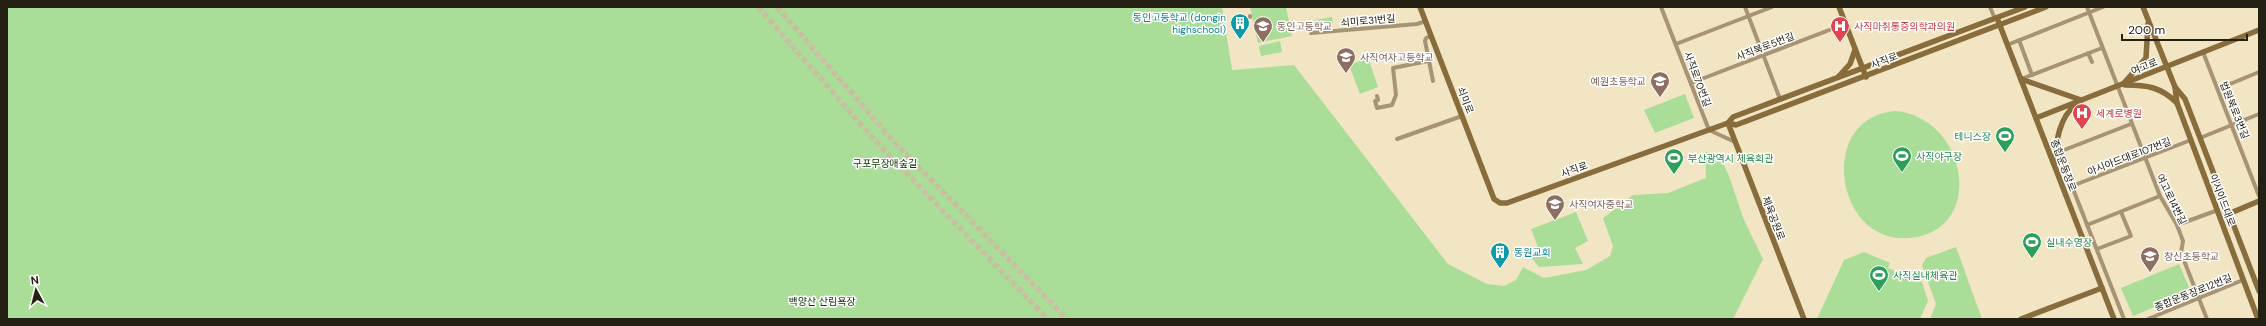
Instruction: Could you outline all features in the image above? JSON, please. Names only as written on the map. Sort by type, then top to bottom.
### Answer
[{"type":"main road","name":"쇠미로","points":[[1420,7],[1494,199]]},
{"type":"main road","points":[[1839,7],[1866,76]]},
{"type":"main road","name":"사직로","points":[[1494,199],[1500,203],[1507,203],[1709,130],[1728,123],[1733,117],[2025,7]]},
{"type":"main road","name":"사직로","points":[[1728,123],[1736,125],[2046,7]]},
{"type":"main road","name":"아시아드대로","points":[[2143,7],[2175,87],[2177,103],[2221,217],[2256,318]]},
{"type":"main road","points":[[2120,86],[2146,58],[2148,32],[2147,16]]},
{"type":"main road","name":"종합운동장로","points":[[1996,18],[2055,165],[2114,319]]},
{"type":"main road","name":"여고로","points":[[2036,118],[2259,30]]},
{"type":"main road","points":[[1834,79],[1846,69],[1853,60],[1855,50]]},
{"type":"main road","points":[[2021,79],[2081,100]]},
{"type":"main road","points":[[2120,86],[2154,87],[2161,90],[2177,103]]},
{"type":"main road","name":"아시아드대로","points":[[2175,87],[2185,99],[2228,214],[2259,291]]},
{"type":"main road","points":[[2055,165],[2056,144],[2062,124],[2071,108],[2081,100]]},
{"type":"main road","name":"체육공원로","points":[[1728,123],[1804,319]]},
{"type":"main road","points":[[2221,217],[2259,201]]},
{"type":"main road","points":[[2021,319],[2102,288]]},
{"type":"street","name":"사직로70번길","points":[[1661,7],[1709,130]]},
{"type":"street","points":[[1745,7],[1780,99]]},
{"type":"street","points":[[1676,44],[1772,7]]},
{"type":"street","points":[[1990,7],[1996,18]]},
{"type":"street","name":"여고로14번길","points":[[2087,7],[2102,48],[2120,86],[2131,124],[2160,196],[2177,225],[2183,241],[2182,253],[2207,319]]},
{"type":"street","points":[[2007,45],[2103,7]]},
{"type":"street","name":"쇠미로31번길","points":[[1311,33],[1395,24],[1417,24],[1426,21]]},
{"type":"street","name":"사직북로5번길","points":[[1691,83],[1845,24]]},
{"type":"street","points":[[1432,36],[1426,38],[1425,41],[1433,81]]},
{"type":"street","points":[[2019,40],[2032,75]]},
{"type":"street","points":[[2021,79],[2102,48]]},
{"type":"street","name":"법원북로3번길","points":[[2203,52],[2233,125],[2259,196]]},
{"type":"street","points":[[2088,53],[2092,62]]},
{"type":"street","points":[[1377,96],[1378,100],[1375,101],[1375,105],[1377,108],[1388,107],[1395,100],[1393,68],[1428,61]]},
{"type":"street","points":[[2218,89],[2259,72]]},
{"type":"street","points":[[2200,138],[2259,114]]},
{"type":"street","points":[[1398,139],[1462,116]]},
{"type":"street","points":[[2059,152],[2131,124]]},
{"type":"street","points":[[1709,130],[1735,142]]},
{"type":"street","name":"아시아드대로107번길","points":[[2072,186],[2191,140]]},
{"type":"street","name":"종합운동장로","points":[[2056,144],[2124,319]]},
{"type":"street","points":[[2087,225],[2160,196]]},
{"type":"street","points":[[2177,225],[2218,210]]},
{"type":"street","points":[[2097,249],[2131,236],[2121,212]]},
{"type":"street","name":"종합운동장로12번길","points":[[2148,319],[2243,280]]},
{"type":"green space","name":"구포무장애숲길","points":[[7,7],[1222,7],[1232,70],[1294,65],[1448,264],[1487,284],[1504,286],[1516,280],[1523,267],[1544,278],[1586,270],[1610,256],[1613,246],[1603,218],[1633,195],[1668,193],[1706,178],[1705,152],[1719,154],[1729,176],[1744,220],[1763,259],[1733,319],[7,319]]},
{"type":"green space","points":[[1250,7],[1286,7],[1292,36],[1258,43]]},
{"type":"green space","points":[[1332,17],[1333,23],[1315,26],[1314,20]]},
{"type":"green space","points":[[1280,41],[1282,52],[1261,56],[1259,46]]},
{"type":"green space","points":[[1368,58],[1378,87],[1360,94],[1349,65]]},
{"type":"green space","points":[[1685,94],[1694,118],[1655,133],[1644,110]]},
{"type":"green space","name":"사직야구장","points":[[1895,111],[1920,118],[1939,132],[1952,152],[1959,174],[1958,196],[1950,216],[1934,231],[1910,238],[1885,235],[1865,222],[1851,203],[1845,180],[1845,156],[1853,134],[1870,119]]},
{"type":"green space","points":[[1576,212],[1588,241],[1575,248],[1583,264],[1539,267],[1529,255],[1539,250],[1531,229]]},
{"type":"green space","points":[[1956,247],[1982,319],[1930,319],[1936,304],[1922,265],[1926,258]]},
{"type":"green space","points":[[1864,252],[1890,263],[1888,268],[1897,272],[1903,269],[1920,276],[1928,301],[1920,319],[1817,319],[1844,260]]},
{"type":"green space","points":[[2179,264],[2191,292],[2133,316],[2121,288]]},
{"type":"tunnel","points":[[758,7],[880,146],[1048,319]]},
{"type":"tunnel","points":[[777,7],[896,144],[1067,319]]},
{"type":"place","name":"동인고등학교 (dongin highschool)","points":[[1240,40]]},
{"type":"place","name":"동인고등학교","points":[[1263,43]]},
{"type":"place","name":"사직마취통증의학과의원","points":[[1840,43]]},
{"type":"place","name":"사직여자고등학교","points":[[1346,74]]},
{"type":"place","name":"예원초등학교","points":[[1660,98]]},
{"type":"place","name":"세계로병원","points":[[2082,130]]},
{"type":"place","name":"테니스장","points":[[2005,153]]},
{"type":"place","name":"사직야구장","points":[[1902,173]]},
{"type":"place","name":"부산광역시 체육회관","points":[[1674,175]]},
{"type":"place","name":"사직여자중학교","points":[[1555,221]]},
{"type":"place","name":"실내수영장","points":[[2032,259]]},
{"type":"place","name":"동원교회","points":[[1500,269]]},
{"type":"place","name":"창신초등학교","points":[[2150,273]]},
{"type":"place","name":"사직실내체육관","points":[[1879,292]]},
{"type":"park label","name":"백양산 산림욕장","points":[[822,301]]}]
